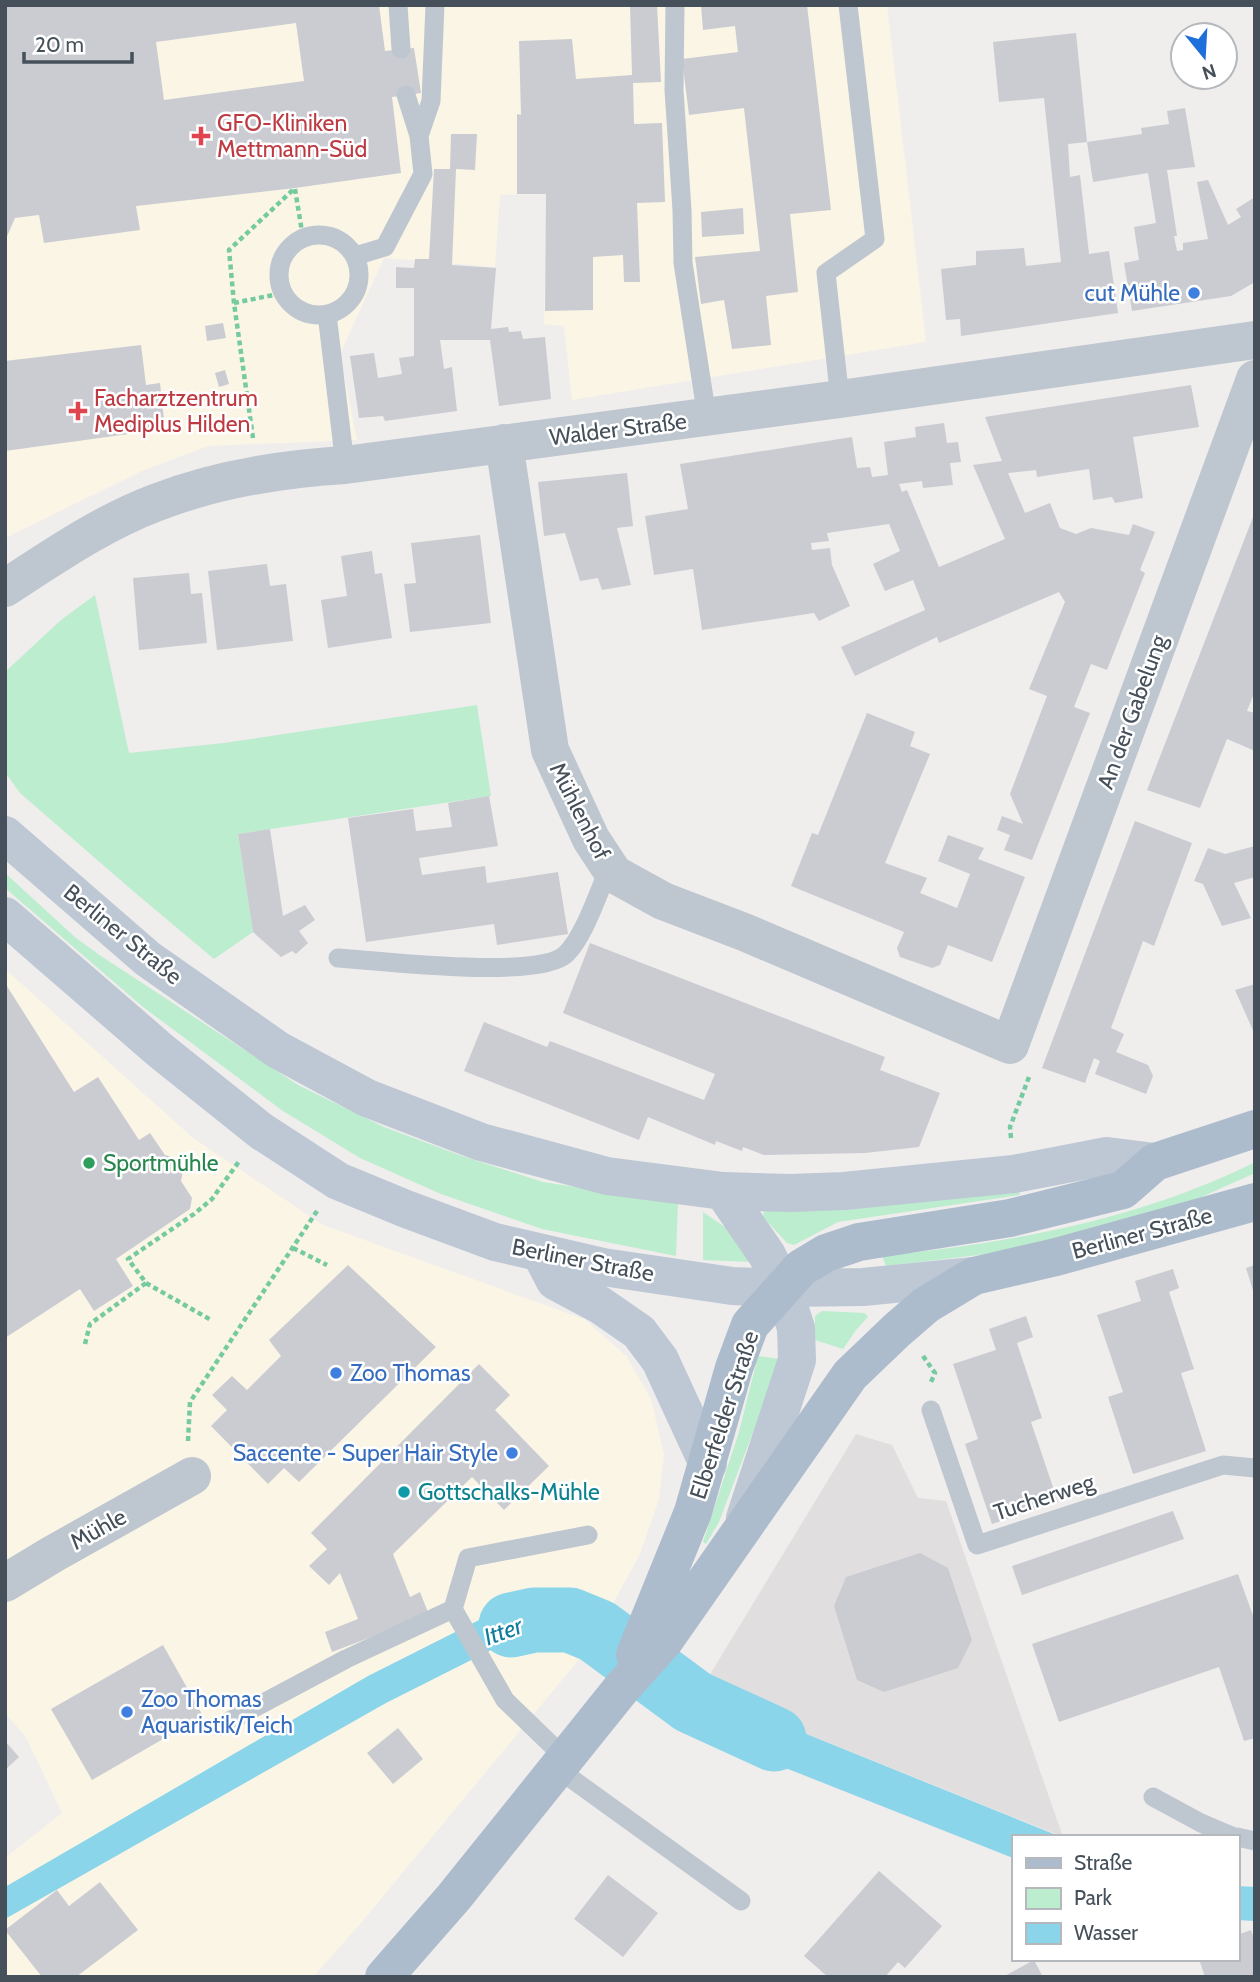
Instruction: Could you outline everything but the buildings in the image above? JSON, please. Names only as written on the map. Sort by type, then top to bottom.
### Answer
[{"type":"main road","name":"Berliner Straße","points":[[5,835],[148,959],[278,1050],[367,1098],[481,1142],[607,1176],[723,1191],[844,1191],[1014,1174],[1107,1156],[1155,1162],[1255,1129]]},
{"type":"main road","name":"Berliner Straße","points":[[5,916],[161,1051],[261,1131],[338,1181],[495,1242],[541,1254],[603,1267],[732,1286],[863,1287],[974,1276],[1056,1257],[1255,1202]]},
{"type":"main road","name":"Elberfelder Straße","points":[[655,1635],[708,1464],[734,1368],[750,1325],[801,1268],[826,1252],[859,1242],[1010,1217],[1123,1190],[1155,1162]]},
{"type":"main road","points":[[723,1191],[767,1255],[783,1288],[796,1328],[797,1360],[740,1531]]},
{"type":"main road","points":[[541,1254],[555,1281],[600,1305],[639,1332],[660,1360],[708,1464]]},
{"type":"main road","name":"Elberfelder Straße","points":[[384,1977],[454,1897],[621,1689],[655,1635],[740,1531],[850,1376],[926,1305],[974,1276]]},
{"type":"street","name":"Walder Straße","points":[[5,588],[119,519],[156,502],[258,474],[345,465],[841,399],[1255,340]]},
{"type":"street","name":"An der Gabelung","points":[[1020,1060],[1255,379]]},
{"type":"street","name":"Mühlenhof","points":[[504,443],[550,750],[591,839],[614,874],[663,901],[755,937],[1020,1060]]},
{"type":"street","name":"Mühle","points":[[5,1583],[189,1478]]},
{"type":"lane","points":[[398,5],[401,49]]},
{"type":"lane","points":[[419,136],[431,101],[436,5]]},
{"type":"lane","points":[[675,5],[674,90],[683,263],[707,417]]},
{"type":"lane","points":[[841,399],[826,273],[875,239],[848,5]]},
{"type":"lane","points":[[355,256],[384,247],[423,174],[419,136],[406,95]]},
{"type":"lane","points":[[315,234],[327,235],[348,247],[355,256],[359,280],[355,292],[339,309],[314,315],[291,304],[283,293],[279,267],[292,245],[303,238],[315,234]]},
{"type":"lane","points":[[327,314],[345,465]]},
{"type":"lane","points":[[338,958],[498,968],[559,960],[573,946],[609,868]]},
{"type":"lane","name":"Tucherweg","points":[[932,1410],[976,1545],[1223,1465],[1255,1468]]},
{"type":"lane","points":[[588,1535],[468,1558],[453,1609],[505,1700],[562,1764],[741,1901]]},
{"type":"lane","points":[[220,1726],[346,1659],[453,1609]]},
{"type":"lane","points":[[1153,1797],[1201,1823],[1231,1835]]},
{"type":"path","points":[[253,438],[229,250],[295,188],[303,238]]},
{"type":"path","points":[[234,303],[283,293]]},
{"type":"path","points":[[1011,1143],[1010,1126],[1020,1060]]},
{"type":"path","points":[[128,1259],[212,1199],[240,1159]]},
{"type":"path","points":[[189,1478],[190,1402],[318,1210]]},
{"type":"path","points":[[293,1248],[327,1265]]},
{"type":"path","points":[[125,1253],[146,1283],[211,1320]]},
{"type":"path","points":[[85,1344],[90,1324],[146,1283]]},
{"type":"path","points":[[921,1353],[934,1373],[926,1396],[932,1410]]},
{"type":"shaded area","points":[[5,5],[887,5],[926,342],[572,400],[564,326],[544,324],[547,194],[500,195],[495,267],[384,258],[340,354],[357,440],[208,446],[142,471],[5,538]]},
{"type":"shaded area","points":[[5,969],[193,1138],[323,1225],[584,1319],[626,1356],[651,1399],[664,1454],[659,1499],[640,1554],[590,1646],[361,1923],[313,1977],[5,1977],[5,1858],[62,1813],[26,1737],[5,1713]]},
{"type":"shaded area","points":[[856,1434],[892,1445],[918,1498],[946,1501],[1062,1835],[1058,1835],[700,1691]]},
{"type":"green space","points":[[95,595],[129,753],[224,743],[477,705],[491,796],[238,834],[253,932],[214,959],[20,793],[5,772],[5,672],[61,620]]},
{"type":"green space","points":[[5,873],[76,938],[298,1085],[384,1127],[543,1182],[678,1203],[676,1256],[542,1229],[441,1194],[360,1158],[283,1111],[143,1007],[5,888]]},
{"type":"green space","points":[[1255,1162],[1255,1173],[1197,1199],[1057,1239],[987,1254],[886,1266],[882,1256],[978,1244],[1073,1226],[1166,1199]]},
{"type":"green space","points":[[1018,1187],[1020,1195],[838,1222],[794,1245],[787,1243],[763,1217],[764,1210]]},
{"type":"green space","points":[[703,1212],[735,1234],[751,1262],[703,1260]]},
{"type":"green space","points":[[822,1311],[865,1313],[868,1317],[843,1349],[815,1340],[815,1316]]},
{"type":"green space","points":[[758,1356],[781,1359],[770,1395],[719,1522],[706,1544],[703,1542],[739,1432]]},
{"type":"water","points":[[569,1598],[604,1620],[590,1646],[555,1634],[507,1642],[386,1703],[5,1919],[5,1887],[368,1676],[497,1611]]},
{"type":"water","points":[[700,1691],[1056,1835],[1012,1835],[1012,1858],[677,1725]]},
{"type":"water","points":[[1239,1886],[1255,1887],[1255,1921],[1239,1920]]},
{"type":"waterway","name":"Itter","points":[[511,1625],[534,1620],[570,1620],[597,1631],[693,1702],[774,1739]]},
{"type":"place","name":"GFO-Kliniken Mettmann-Süd","points":[[201,136]]},
{"type":"place","name":"cut Mühle","points":[[1194,293]]},
{"type":"place","name":"Facharztzentrum Mediplus Hilden","points":[[78,411]]},
{"type":"place","name":"Sportmühle","points":[[89,1163]]},
{"type":"place","name":"Zoo Thomas","points":[[336,1373]]},
{"type":"place","name":"Saccente - Super Hair Style","points":[[512,1453]]},
{"type":"place","name":"Gottschalks-Mühle","points":[[404,1492]]},
{"type":"place","name":"Zoo Thomas Aquaristik/Teich","points":[[127,1712]]}]
